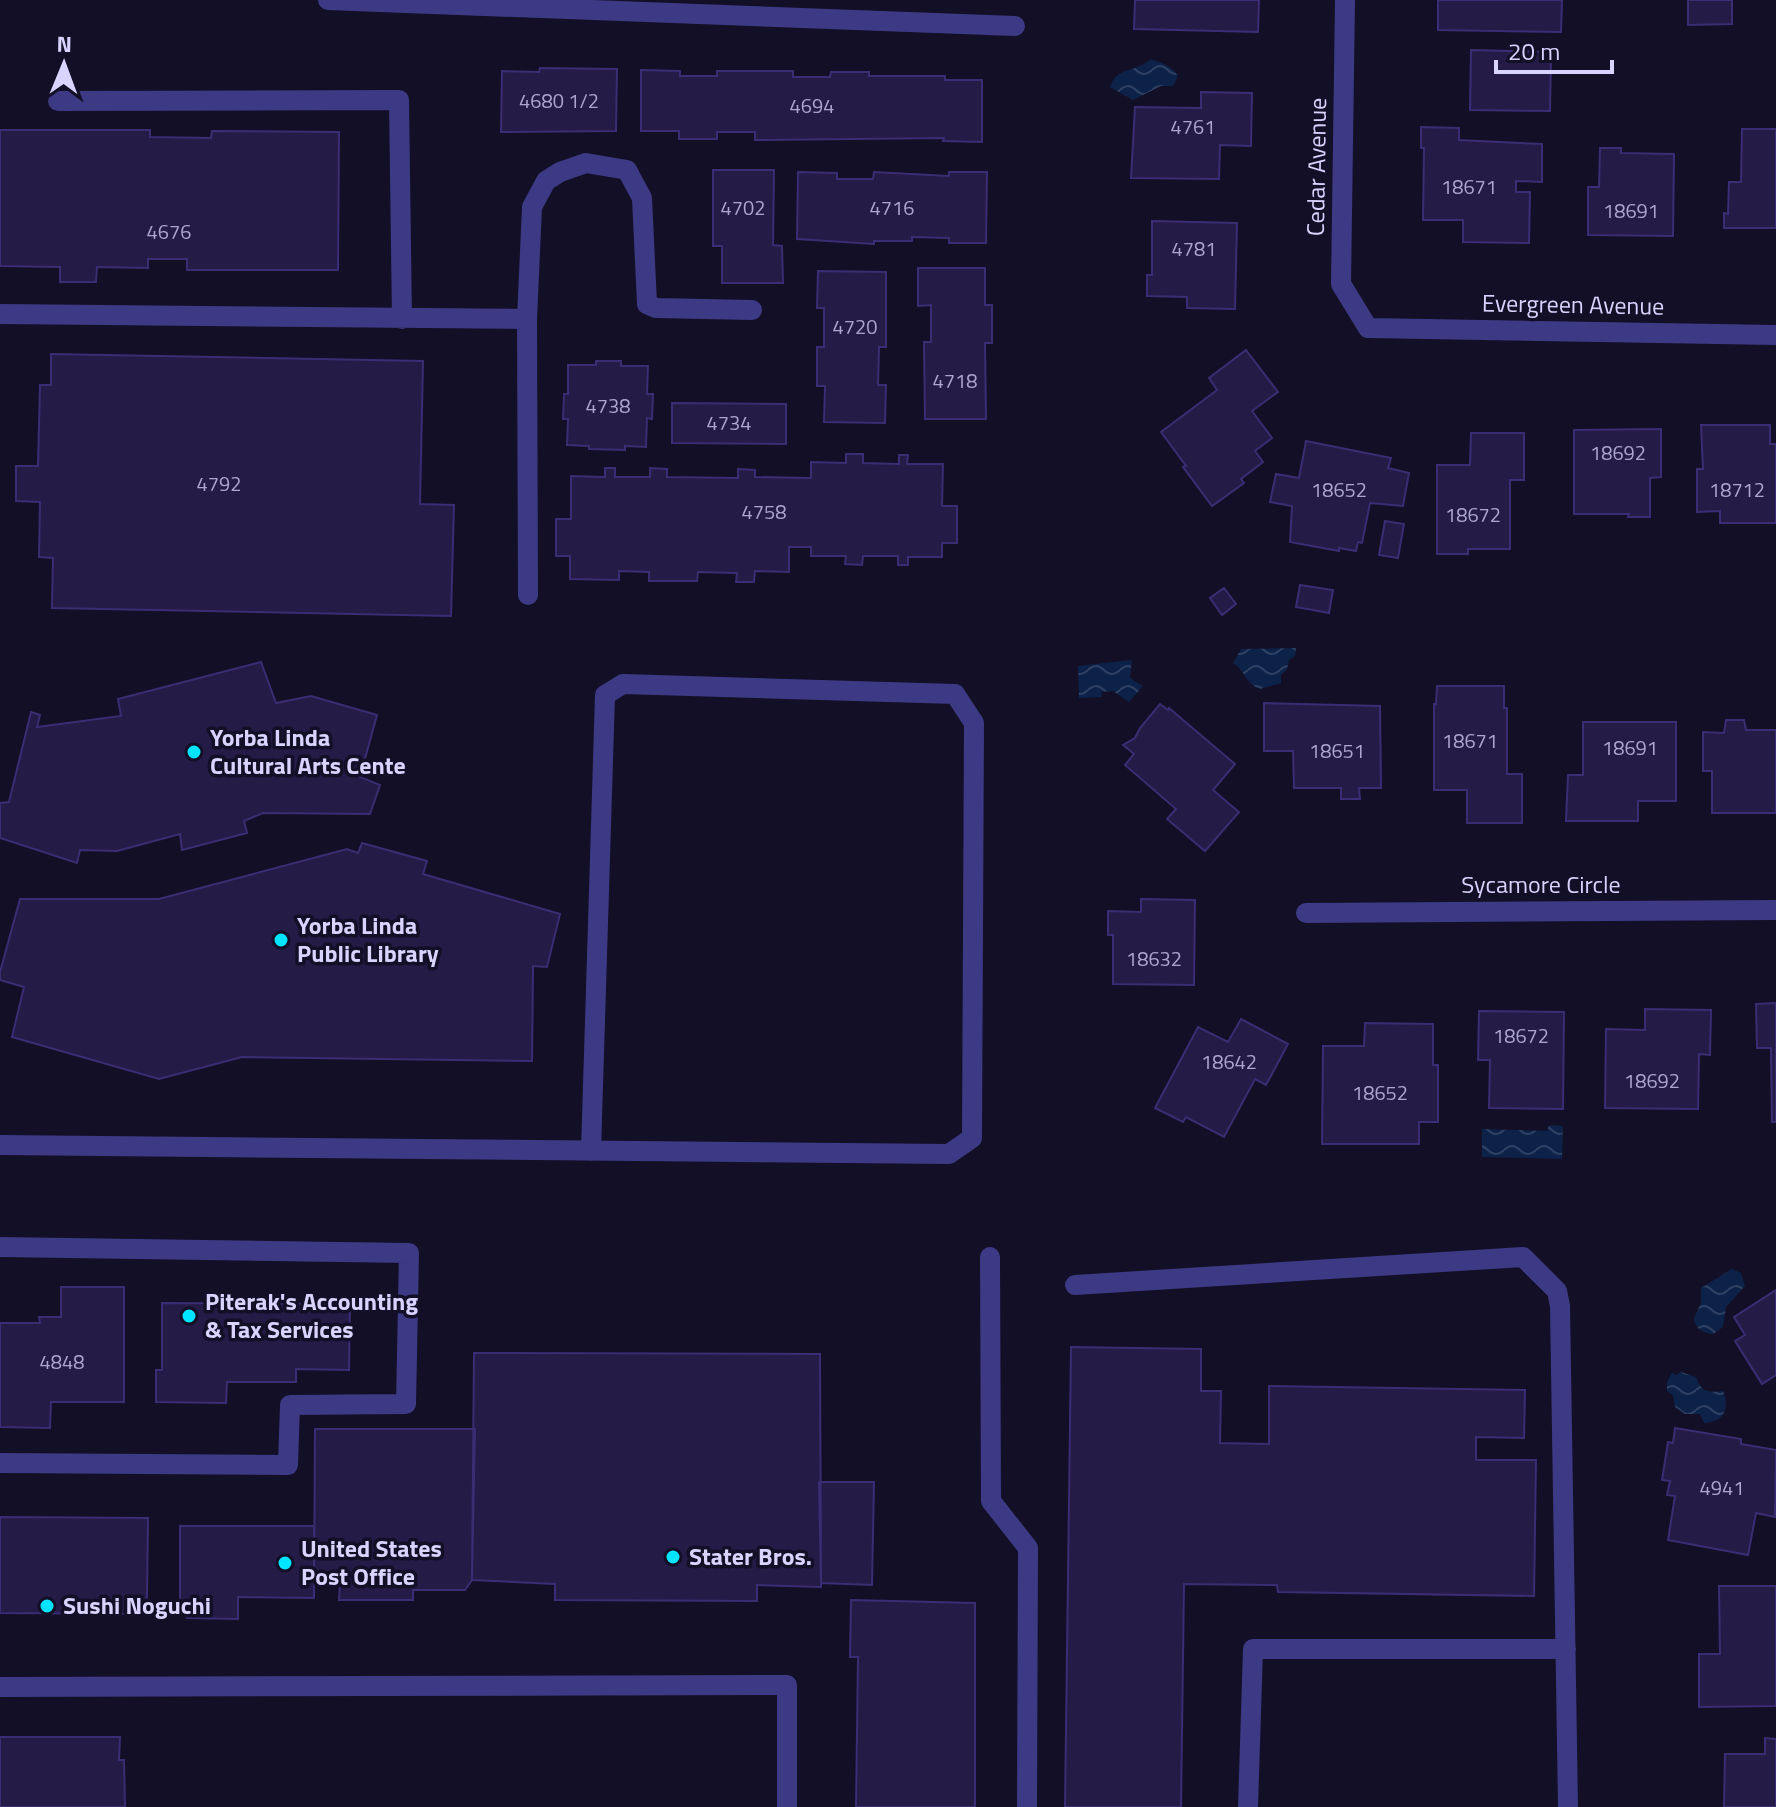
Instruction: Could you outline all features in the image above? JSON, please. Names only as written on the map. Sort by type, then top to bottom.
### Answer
[{"type":"street","points":[[328,0],[1015,26]]},
{"type":"street","name":"Cedar Avenue","points":[[1345,0],[1341,284],[1368,328]]},
{"type":"street","points":[[58,101],[399,100],[402,319]]},
{"type":"street","points":[[528,595],[527,319],[532,207],[546,181],[560,172],[586,163],[627,170],[642,198],[647,304],[656,308],[752,310]]},
{"type":"street","points":[[0,314],[527,319]]},
{"type":"street","name":"Evergreen Avenue","points":[[1368,328],[1776,335]]},
{"type":"street","points":[[0,1145],[591,1151],[949,1154],[972,1138],[974,723],[955,694],[623,684],[605,695],[591,1151]]},
{"type":"street","name":"Sycamore Circle","points":[[1306,913],[1776,910]]},
{"type":"street","points":[[0,1247],[409,1253],[406,1404],[290,1405],[288,1465],[0,1463]]},
{"type":"street","points":[[990,1257],[991,1501],[1028,1548],[1027,1807]]},
{"type":"street","points":[[1075,1285],[1523,1257],[1557,1291],[1560,1306],[1568,1807]]},
{"type":"street","points":[[1248,1807],[1253,1649],[1566,1649]]},
{"type":"street","points":[[0,1687],[787,1685],[787,1807]]},
{"type":"water","points":[[1151,59],[1176,73],[1178,76],[1173,86],[1161,86],[1133,100],[1110,87],[1117,75]]},
{"type":"water","points":[[1296,648],[1295,656],[1289,660],[1287,669],[1281,675],[1281,683],[1260,689],[1233,663],[1241,649]]},
{"type":"water","points":[[1132,660],[1130,678],[1143,686],[1129,702],[1113,691],[1101,692],[1102,697],[1079,698],[1078,666]]},
{"type":"water","points":[[1549,1125],[1563,1126],[1562,1159],[1482,1157],[1482,1129],[1547,1131]]},
{"type":"water","points":[[1732,1269],[1741,1273],[1745,1286],[1726,1307],[1723,1327],[1713,1334],[1703,1331],[1698,1328],[1694,1318],[1701,1303],[1701,1288]]},
{"type":"water","points":[[1681,1372],[1696,1377],[1706,1390],[1723,1391],[1726,1403],[1721,1417],[1704,1423],[1700,1414],[1685,1414],[1675,1407],[1673,1395],[1667,1391],[1667,1382],[1672,1373],[1676,1375]]},
{"type":"building","points":[[1135,0],[1259,0],[1258,32],[1134,29]]},
{"type":"building","points":[[1438,0],[1562,0],[1561,32],[1438,30]]},
{"type":"building","points":[[1688,0],[1732,0],[1732,24],[1688,25]]},
{"type":"building","points":[[1471,50],[1551,52],[1550,111],[1470,110]]},
{"type":"building","points":[[540,68],[617,69],[616,131],[501,132],[502,71],[539,72]]},
{"type":"building","points":[[641,70],[680,71],[680,76],[717,76],[717,71],[793,71],[793,77],[830,77],[831,72],[869,72],[869,76],[945,76],[945,80],[982,80],[982,142],[943,141],[944,138],[755,140],[755,132],[717,132],[717,139],[679,139],[679,131],[641,131]]},
{"type":"building","points":[[1201,92],[1252,93],[1251,146],[1220,145],[1219,179],[1131,178],[1135,107],[1201,108]]},
{"type":"building","points":[[1421,127],[1459,128],[1459,140],[1542,144],[1542,182],[1516,181],[1516,192],[1530,192],[1529,243],[1463,242],[1463,220],[1423,220],[1424,148],[1421,148]]},
{"type":"building","points":[[1742,129],[1776,129],[1776,228],[1724,228],[1724,213],[1728,214],[1729,182],[1741,182]]},
{"type":"building","points":[[0,130],[150,130],[150,137],[211,138],[212,131],[339,132],[338,270],[187,270],[187,259],[148,259],[148,268],[97,267],[96,282],[60,282],[60,267],[0,266]]},
{"type":"building","points":[[1600,148],[1621,148],[1621,153],[1674,154],[1673,236],[1588,235],[1588,187],[1599,187]]},
{"type":"building","points":[[713,170],[774,170],[773,245],[782,246],[783,283],[722,283],[722,246],[713,246]]},
{"type":"building","points":[[798,172],[837,173],[837,179],[873,179],[874,172],[949,176],[949,172],[987,172],[986,243],[949,243],[949,238],[912,237],[912,241],[874,241],[874,244],[797,239]]},
{"type":"building","points":[[1152,221],[1237,223],[1235,309],[1187,308],[1187,297],[1147,296],[1147,275],[1152,275]]},
{"type":"building","points":[[918,268],[985,268],[985,305],[992,305],[992,343],[985,343],[986,419],[925,419],[924,342],[931,342],[931,305],[918,306]]},
{"type":"building","points":[[818,271],[886,272],[886,347],[879,347],[878,385],[886,385],[885,423],[824,422],[825,386],[817,386],[817,347],[824,347],[824,308],[817,308]]},
{"type":"building","points":[[1246,350],[1278,392],[1252,411],[1272,438],[1255,451],[1263,462],[1241,479],[1244,483],[1212,506],[1161,432],[1217,390],[1209,378]]},
{"type":"building","points":[[51,354],[423,361],[420,504],[454,505],[451,616],[52,608],[53,558],[39,557],[40,502],[16,501],[16,466],[38,466],[40,385],[51,385]]},
{"type":"building","points":[[596,361],[621,361],[621,366],[648,366],[647,394],[653,394],[652,419],[647,418],[646,447],[625,446],[625,450],[567,445],[568,419],[563,419],[564,394],[568,394],[568,365],[596,365]]},
{"type":"building","points":[[672,403],[786,404],[786,444],[672,443]]},
{"type":"building","points":[[1701,425],[1770,425],[1770,444],[1776,444],[1776,523],[1720,523],[1720,511],[1697,512],[1697,469],[1703,469]]},
{"type":"building","points":[[1661,429],[1661,477],[1650,478],[1650,517],[1574,514],[1574,430]]},
{"type":"building","points":[[1471,433],[1524,433],[1524,480],[1510,480],[1510,549],[1468,549],[1468,554],[1437,554],[1437,465],[1470,465]]},
{"type":"building","points":[[1306,441],[1391,458],[1388,468],[1409,473],[1403,506],[1370,503],[1362,543],[1358,542],[1356,551],[1290,542],[1292,506],[1270,502],[1276,474],[1299,478]]},
{"type":"building","points":[[846,454],[863,454],[863,463],[899,464],[899,455],[908,455],[907,464],[943,464],[942,506],[957,506],[957,543],[942,543],[942,557],[908,557],[908,565],[898,565],[898,556],[863,556],[862,565],[845,564],[846,556],[811,556],[811,547],[789,547],[789,572],[755,571],[754,582],[736,582],[737,573],[698,572],[697,581],[649,581],[649,572],[619,571],[619,580],[570,579],[570,556],[556,556],[556,519],[571,519],[571,476],[605,477],[605,468],[615,468],[615,477],[650,477],[650,468],[667,469],[667,477],[738,478],[738,469],[755,470],[755,477],[811,478],[811,462],[846,463]]},
{"type":"building","points":[[1385,521],[1404,524],[1398,558],[1379,555]]},
{"type":"building","points":[[1300,585],[1333,590],[1329,613],[1296,607]]},
{"type":"building","points":[[1224,588],[1236,604],[1222,615],[1210,598]]},
{"type":"building","name":"Yorba Linda Cultural Arts Cente","points":[[261,662],[276,703],[311,696],[377,715],[360,777],[380,785],[370,814],[263,813],[244,821],[247,833],[182,850],[180,834],[117,851],[80,850],[77,863],[0,838],[0,803],[9,802],[31,712],[40,715],[37,727],[121,716],[118,699]]},
{"type":"building","points":[[1437,686],[1504,686],[1507,774],[1522,774],[1522,823],[1467,823],[1467,790],[1434,790],[1434,704]]},
{"type":"building","points":[[1264,703],[1380,706],[1381,788],[1359,788],[1360,799],[1341,799],[1341,788],[1294,788],[1293,751],[1264,751]]},
{"type":"building","points":[[1160,704],[1169,708],[1235,764],[1213,790],[1239,812],[1205,851],[1167,819],[1176,809],[1125,765],[1134,754],[1123,745],[1135,738]]},
{"type":"building","points":[[1726,720],[1744,720],[1746,730],[1776,730],[1776,813],[1712,813],[1712,771],[1703,771],[1703,732],[1724,733]]},
{"type":"building","points":[[1583,722],[1676,722],[1676,801],[1638,801],[1638,821],[1566,821],[1568,775],[1583,775]]},
{"type":"building","name":"Yorba Linda Public Library","points":[[362,843],[427,861],[423,874],[560,914],[547,967],[533,966],[532,1061],[242,1057],[159,1079],[12,1037],[24,987],[0,980],[0,972],[20,899],[159,899],[347,849],[358,853]]},
{"type":"building","points":[[1141,899],[1195,900],[1194,985],[1113,984],[1113,935],[1108,935],[1108,911],[1141,912]]},
{"type":"building","points":[[1776,1003],[1776,1122],[1772,1122],[1771,1048],[1757,1048],[1756,1004]]},
{"type":"building","points":[[1645,1009],[1711,1010],[1710,1055],[1699,1054],[1698,1109],[1605,1108],[1606,1029],[1645,1030]]},
{"type":"building","points":[[1479,1011],[1564,1012],[1563,1109],[1489,1108],[1490,1060],[1478,1060]]},
{"type":"building","points":[[1241,1019],[1288,1044],[1266,1085],[1255,1079],[1224,1137],[1186,1117],[1183,1122],[1155,1108],[1198,1027],[1228,1042]]},
{"type":"building","points":[[1365,1023],[1433,1024],[1433,1065],[1438,1065],[1438,1122],[1419,1122],[1419,1144],[1322,1144],[1323,1046],[1364,1046]]},
{"type":"building","points":[[61,1287],[124,1287],[124,1402],[51,1402],[50,1428],[0,1427],[0,1323],[40,1323],[39,1317],[61,1317]]},
{"type":"building","points":[[1776,1290],[1776,1375],[1762,1384],[1735,1341],[1745,1335],[1734,1317]]},
{"type":"building","points":[[162,1303],[350,1304],[349,1370],[296,1369],[296,1382],[227,1382],[226,1403],[156,1402],[156,1370],[162,1370]]},
{"type":"building","points":[[1071,1347],[1201,1349],[1201,1391],[1221,1391],[1220,1443],[1269,1444],[1269,1386],[1525,1390],[1524,1438],[1476,1437],[1476,1460],[1536,1460],[1534,1596],[1278,1592],[1277,1585],[1184,1584],[1181,1807],[1065,1807]]},
{"type":"building","points":[[474,1353],[820,1354],[821,1587],[757,1585],[757,1601],[555,1600],[555,1584],[472,1580]]},
{"type":"building","points":[[1675,1428],[1741,1439],[1741,1444],[1776,1450],[1775,1517],[1756,1513],[1748,1555],[1668,1540],[1675,1496],[1667,1495],[1670,1481],[1662,1480],[1668,1442],[1673,1443]]},
{"type":"building","points":[[315,1429],[475,1429],[472,1580],[465,1590],[413,1590],[413,1600],[339,1600],[340,1582],[314,1582]]},
{"type":"building","points":[[819,1482],[874,1482],[872,1585],[821,1583]]},
{"type":"building","points":[[0,1517],[148,1518],[147,1597],[141,1614],[0,1613]]},
{"type":"building","points":[[180,1526],[314,1526],[314,1598],[238,1597],[238,1619],[187,1618],[175,1605],[180,1605]]},
{"type":"building","points":[[1719,1586],[1776,1586],[1776,1706],[1699,1707],[1699,1654],[1720,1654]]},
{"type":"building","points":[[851,1600],[975,1603],[975,1807],[856,1807],[858,1657],[850,1657]]},
{"type":"building","points":[[0,1737],[120,1737],[119,1760],[124,1760],[125,1807],[0,1807]]},
{"type":"building","points":[[1765,1738],[1776,1739],[1776,1807],[1724,1807],[1725,1754],[1765,1754]]},
{"type":"place","name":"Yorba Linda Cultural Arts Cente","points":[[194,752]]},
{"type":"place","name":"Yorba Linda Public Library","points":[[281,940]]},
{"type":"place","name":"Piterak's Accounting & Tax Services","points":[[189,1316]]},
{"type":"place","name":"Stater Bros.","points":[[673,1557]]},
{"type":"place","name":"United States Post Office","points":[[285,1563]]},
{"type":"place","name":"Sushi Noguchi","points":[[47,1606]]}]
